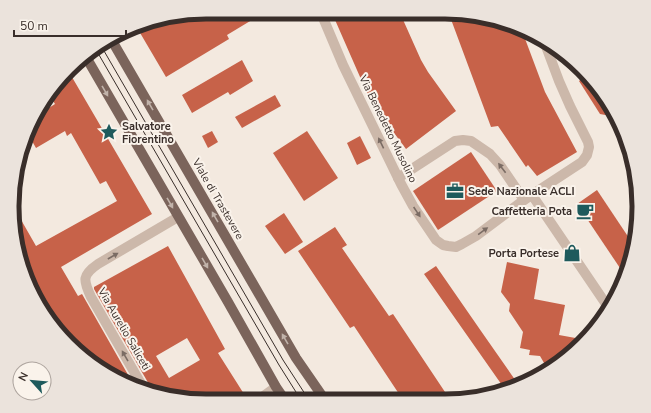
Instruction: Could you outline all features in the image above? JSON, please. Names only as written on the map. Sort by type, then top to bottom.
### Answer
[{"type":"main road","name":"Viale di Trastevere","points":[[114,44],[296,358],[321,394]]},
{"type":"main road","points":[[88,61],[281,394]]},
{"type":"street","name":"Via Benedetto Musolino","points":[[324,19],[343,65],[398,178],[434,237],[448,246],[456,247],[476,236],[528,198]]},
{"type":"street","points":[[528,198],[586,159],[588,155],[588,142],[570,106],[547,50]]},
{"type":"street","points":[[398,178],[455,141],[467,140],[475,143],[496,160],[528,198],[605,303]]},
{"type":"street","name":"Via Aurelio Saliceti","points":[[140,382],[91,297],[85,285],[85,276],[98,264],[178,217]]},
{"type":"street","points":[[266,394],[276,387]]},
{"type":"building","points":[[194,19],[253,19],[227,35],[229,39],[166,77],[139,31],[158,25],[178,22],[179,23]]},
{"type":"building","points":[[335,19],[403,19],[421,60],[456,111],[406,149],[371,102]]},
{"type":"building","points":[[451,19],[493,25],[524,37],[545,92],[577,152],[537,176],[528,165],[526,167],[498,126],[491,127]]},
{"type":"building","points":[[242,60],[253,81],[230,95],[228,92],[192,113],[182,95]]},
{"type":"building","points":[[72,77],[152,214],[61,267],[78,296],[82,294],[130,378],[113,369],[92,355],[74,339],[58,321],[38,289],[25,255],[19,216],[36,246],[117,201],[106,181],[100,184],[71,133],[67,136],[65,131],[36,148],[31,140],[33,135],[46,110],[55,104],[53,100]]},
{"type":"building","points":[[581,79],[593,92],[608,116],[600,114],[579,81]]},
{"type":"building","points":[[275,95],[281,106],[242,128],[235,117]]},
{"type":"building","points":[[212,131],[218,142],[208,148],[202,136]]},
{"type":"building","points":[[307,131],[338,178],[304,201],[273,153]]},
{"type":"building","points":[[360,136],[371,158],[357,165],[347,143]]},
{"type":"building","name":"Sede Nazionale ACLI","points":[[471,152],[497,191],[438,230],[413,191]]},
{"type":"building","points":[[597,190],[629,238],[626,255],[621,270],[577,204]]},
{"type":"building","points":[[284,213],[303,242],[285,254],[265,226]]},
{"type":"building","points":[[335,227],[347,245],[342,248],[389,316],[393,314],[446,394],[399,394],[354,326],[350,328],[298,251]]},
{"type":"building","points":[[168,246],[225,349],[218,353],[244,394],[194,394],[150,385],[94,287]],"holes":[[[187,338],[200,360],[169,378],[156,356]]]},
{"type":"building","points":[[507,262],[539,269],[534,299],[565,305],[559,335],[578,338],[559,355],[545,365],[540,356],[529,355],[530,350],[520,348],[523,332],[509,311],[510,304],[501,292]]},
{"type":"building","points":[[436,266],[515,380],[502,385],[424,274]]},
{"type":"tram line","points":[[104,50],[283,360],[305,394]]},
{"type":"tram line","points":[[98,54],[297,394]]},
{"type":"place","name":"Salvatore Fiorentino","points":[[109,132]]},
{"type":"place","name":"Sede Nazionale ACLI","points":[[455,191]]},
{"type":"place","name":"Caffetteria Pota","points":[[585,211]]},
{"type":"place","name":"Porta Portese","points":[[572,253]]}]
